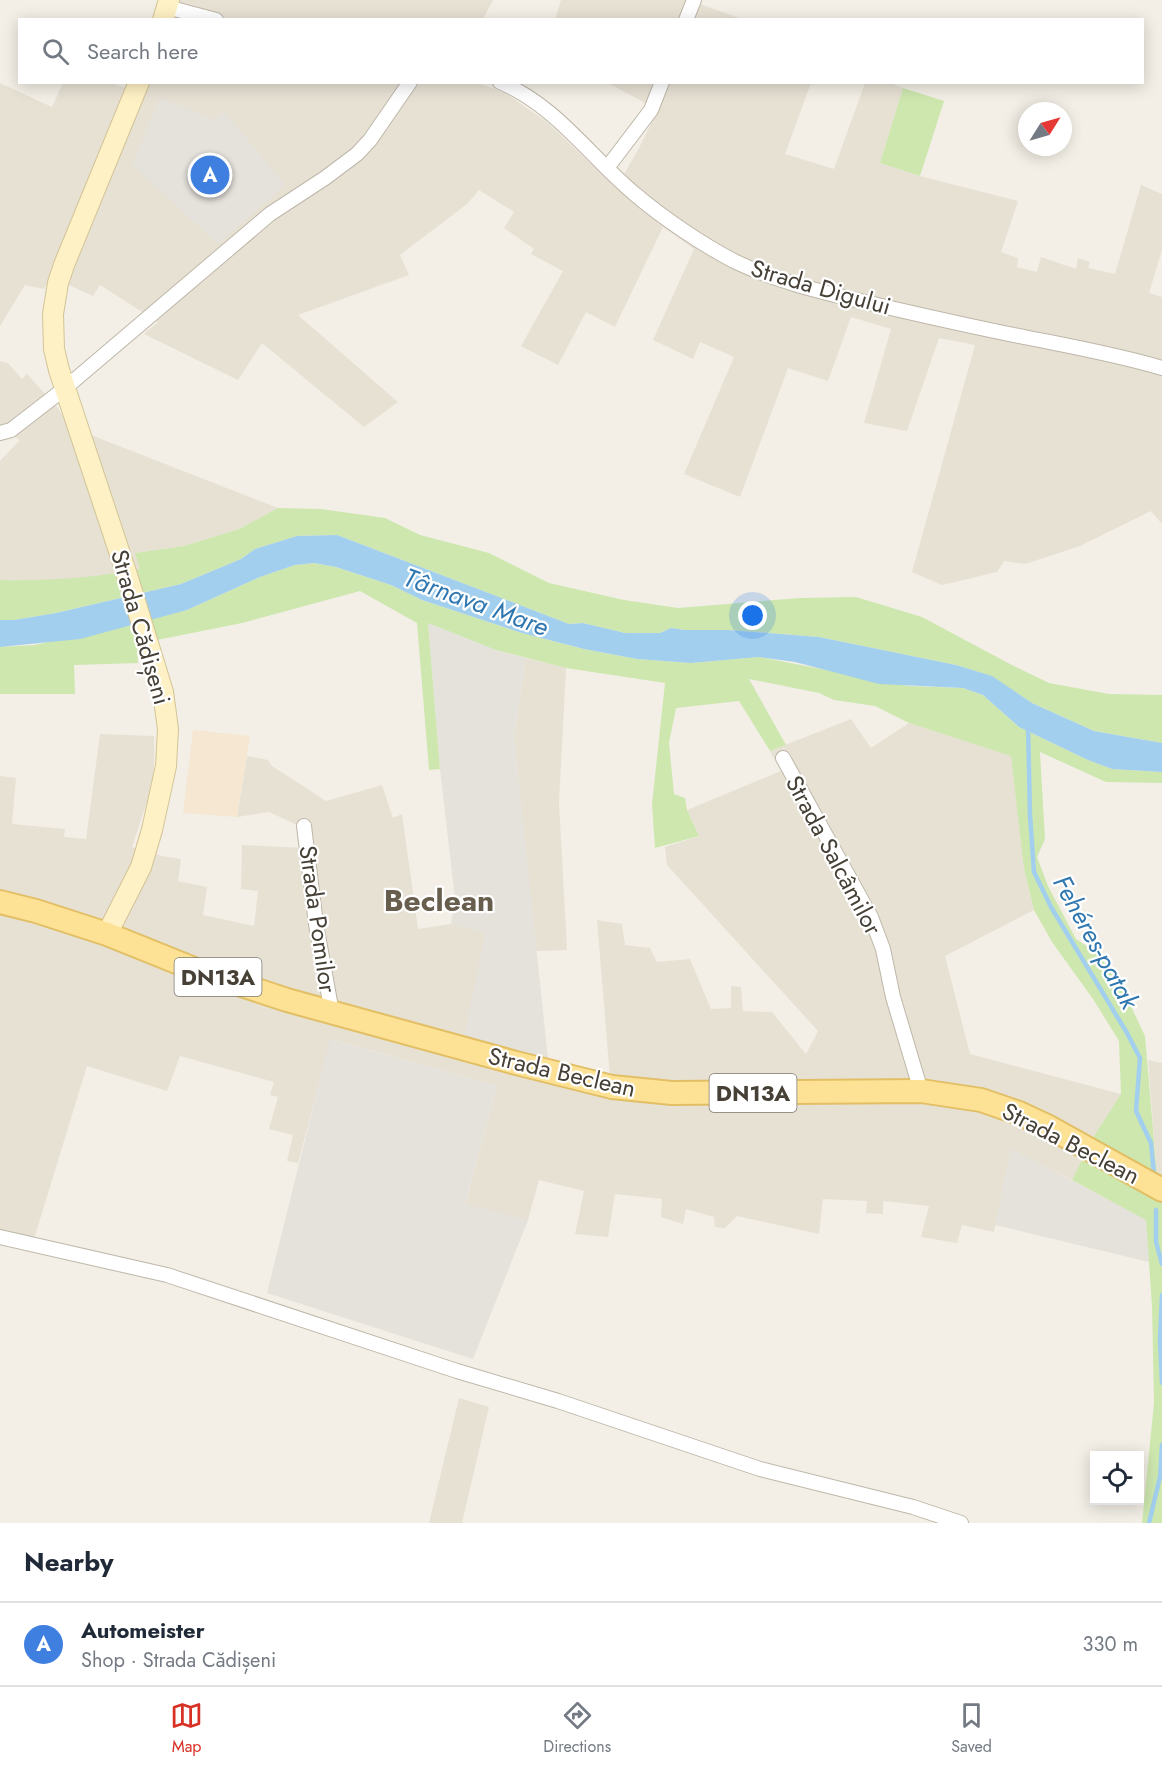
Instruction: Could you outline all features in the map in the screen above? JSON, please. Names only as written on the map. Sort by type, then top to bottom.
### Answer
[{"type":"main road","name":"Strada Cădișeni","points":[[107,934],[141,867],[153,830],[166,766],[168,729],[165,702],[127,575],[64,389],[54,349],[52,329],[58,283],[138,84]]},
{"type":"main road","name":"Strada Beclean","points":[[0,902],[107,934],[200,971],[332,1013],[516,1064],[612,1087],[634,1090],[732,1093],[921,1091],[981,1100],[1020,1113],[1049,1127],[1162,1190]]},
{"type":"street","points":[[687,18],[694,0]]},
{"type":"street","points":[[167,9],[207,18]]},
{"type":"street","points":[[0,433],[11,430],[64,389],[270,214],[357,154],[370,140],[409,84]]},
{"type":"street","name":"Strada Digului","points":[[504,84],[542,106],[564,124],[635,195],[662,215],[733,260],[772,277],[922,316],[1099,351],[1162,368]]},
{"type":"street","points":[[607,168],[651,110],[661,84]]},
{"type":"street","name":"Strada Salcâmilor","points":[[783,758],[871,917],[883,949],[896,1008],[921,1091]]},
{"type":"street","name":"Strada Pomilor","points":[[304,826],[316,924],[332,1013]]},
{"type":"street","points":[[0,1237],[177,1278],[760,1469],[913,1507],[961,1523]]},
{"type":"shaded area","points":[[178,0],[493,0],[484,18],[171,18]]},
{"type":"shaded area","points":[[561,0],[701,0],[700,4],[739,18],[556,18]]},
{"type":"shaded area","points":[[0,83],[52,107],[63,84],[114,84],[142,95],[146,84],[481,84],[505,93],[547,122],[616,188],[658,110],[610,84],[811,84],[785,154],[834,169],[865,84],[893,84],[903,88],[880,163],[920,176],[1018,201],[1001,252],[1018,258],[1017,267],[1037,272],[1041,257],[1076,269],[1078,258],[1090,262],[1088,268],[1115,274],[1141,185],[1162,194],[1162,250],[1149,293],[1162,297],[1162,524],[1151,511],[1080,546],[1025,564],[1004,561],[997,572],[942,585],[912,572],[975,345],[939,338],[907,431],[864,423],[891,329],[851,317],[828,381],[788,368],[740,497],[684,474],[734,357],[700,342],[693,359],[653,340],[694,249],[663,227],[615,327],[586,312],[558,365],[521,346],[563,271],[531,254],[534,249],[504,228],[514,212],[479,190],[467,204],[400,255],[409,275],[298,315],[398,402],[364,427],[262,343],[238,380],[144,334],[158,322],[100,285],[93,296],[51,277],[44,289],[25,285],[0,326]]},
{"type":"shaded area","points":[[160,97],[214,120],[224,111],[285,185],[218,244],[132,165]]},
{"type":"shaded area","points":[[0,361],[8,363],[22,379],[27,374],[58,408],[68,426],[278,508],[239,529],[184,546],[135,553],[141,569],[104,576],[40,581],[0,580],[0,461],[20,440],[0,429]]},
{"type":"shaded area","points":[[428,623],[496,650],[526,658],[514,737],[548,1059],[464,1037],[485,933],[451,924],[455,899],[440,769]]},
{"type":"shaded area","points":[[526,658],[566,668],[559,802],[567,950],[536,951],[514,737]]},
{"type":"shaded area","points":[[851,719],[871,748],[909,723],[1012,756],[1024,869],[1034,910],[945,956],[970,1054],[1121,1094],[1092,1139],[1072,1180],[1011,1150],[994,1232],[962,1225],[957,1243],[921,1237],[929,1206],[883,1201],[883,1214],[866,1213],[867,1201],[823,1199],[819,1234],[737,1216],[725,1228],[715,1227],[714,1217],[686,1209],[683,1224],[661,1217],[662,1199],[615,1194],[608,1237],[575,1234],[584,1191],[539,1180],[528,1220],[465,1205],[497,1086],[331,1039],[298,1163],[287,1161],[293,1135],[269,1129],[278,1097],[270,1095],[274,1082],[180,1056],[167,1091],[87,1066],[34,1239],[0,1232],[0,776],[16,778],[12,824],[65,829],[64,837],[86,839],[100,734],[154,736],[154,781],[132,847],[181,859],[178,881],[207,887],[203,915],[254,926],[258,891],[241,889],[242,845],[304,848],[301,827],[269,812],[237,817],[247,756],[268,760],[272,766],[326,801],[382,785],[393,818],[402,814],[418,929],[451,924],[486,933],[465,1037],[610,1078],[597,920],[622,924],[625,945],[650,948],[657,962],[690,959],[711,1009],[731,1008],[731,986],[741,987],[743,1011],[772,1012],[806,1054],[818,1031],[667,865],[665,847],[699,836],[687,810],[781,771],[770,751]]},
{"type":"shaded area","points":[[193,730],[250,736],[237,817],[183,813]]},
{"type":"shaded area","points":[[330,1039],[497,1086],[465,1204],[528,1220],[473,1359],[267,1293]]},
{"type":"shaded area","points":[[1148,1060],[1162,1063],[1162,1179],[1157,1177]]},
{"type":"shaded area","points":[[1011,1149],[1146,1219],[1149,1262],[995,1225]]},
{"type":"shaded area","points":[[459,1398],[489,1407],[462,1523],[429,1523]]},
{"type":"green space","points":[[903,88],[944,101],[920,176],[880,163]]},
{"type":"green space","points":[[278,508],[321,509],[385,518],[420,535],[489,553],[549,583],[624,600],[678,608],[800,598],[856,597],[922,617],[1049,683],[1109,694],[1162,695],[1162,743],[1094,731],[1032,703],[991,676],[956,665],[819,637],[671,628],[660,633],[625,633],[583,623],[569,624],[337,535],[297,536],[255,549],[241,559],[181,584],[56,613],[0,620],[0,580],[71,578],[140,569],[135,553],[184,546],[239,529]]},
{"type":"green space","points":[[314,563],[336,567],[391,585],[422,600],[522,633],[584,649],[637,659],[691,663],[759,657],[909,686],[963,688],[983,695],[1019,727],[1088,760],[1112,769],[1162,772],[1162,783],[1106,782],[1040,752],[1045,839],[1037,857],[1048,886],[1076,939],[1099,954],[1128,1000],[1145,1036],[1157,1176],[1162,1179],[1162,1523],[1142,1523],[1154,1403],[1152,1306],[1146,1220],[1072,1180],[1092,1139],[1121,1094],[1119,1041],[1093,999],[1052,942],[1034,910],[1024,869],[1011,756],[909,723],[875,706],[834,700],[819,693],[749,679],[786,745],[770,751],[739,701],[676,708],[669,743],[674,794],[685,798],[687,810],[699,836],[655,848],[652,804],[665,683],[566,668],[496,650],[428,623],[440,769],[429,770],[417,623],[360,591],[242,623],[137,644],[138,663],[74,665],[75,694],[0,694],[0,647],[35,645],[187,610],[260,577],[295,565]]},
{"type":"water","name":"Târnava Mare","points":[[337,535],[569,624],[583,623],[625,633],[660,633],[671,628],[819,637],[956,665],[992,676],[1032,703],[1094,731],[1162,743],[1162,772],[1112,769],[1088,760],[1019,727],[983,695],[963,688],[879,684],[795,662],[759,657],[691,663],[637,659],[584,649],[522,633],[422,600],[391,585],[336,567],[314,563],[295,565],[260,577],[187,610],[80,639],[0,647],[0,620],[56,613],[181,584],[241,559],[255,549],[297,536]]},
{"type":"waterway","name":"Fehéres-patak","points":[[1028,725],[1034,872],[1051,907],[1140,1058],[1136,1111],[1151,1143],[1154,1174]]},
{"type":"waterway","name":"Fehéres-patak","points":[[1156,1210],[1156,1242],[1162,1264]]},
{"type":"waterway","name":"Fehéres-patak","points":[[1162,1295],[1160,1339],[1162,1383]]},
{"type":"waterway","name":"Fehéres-patak","points":[[1149,1523],[1160,1477],[1162,1445]]},
{"type":"place","name":"Automeister","points":[[210,175]]},
{"type":"district","name":"Beclean","points":[[439,900]]}]
